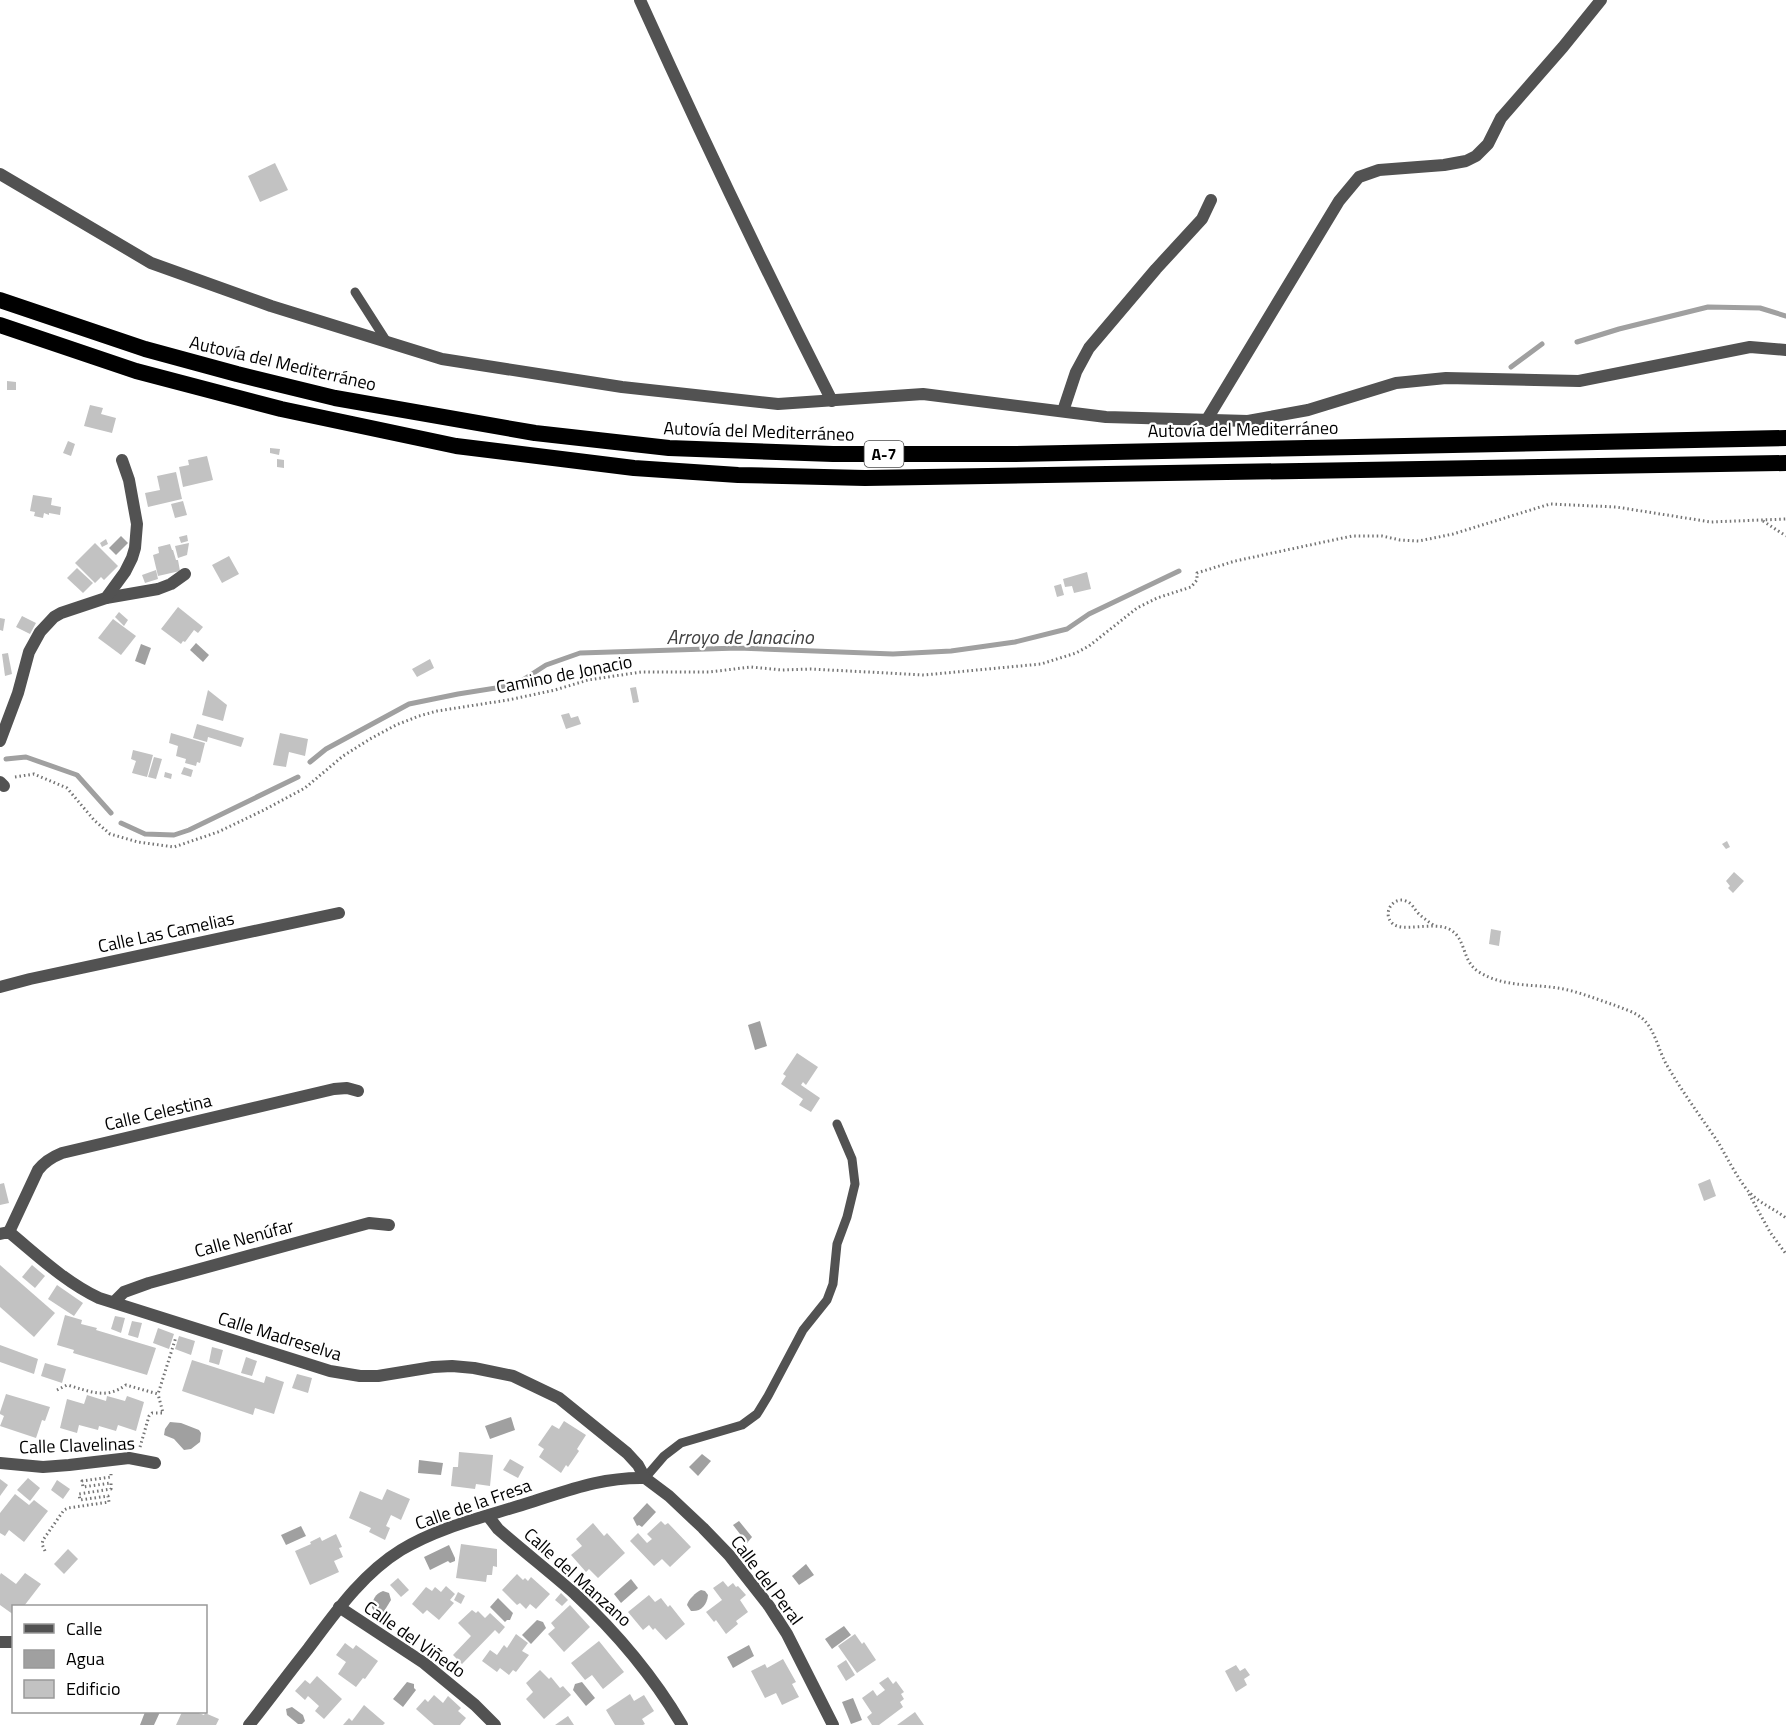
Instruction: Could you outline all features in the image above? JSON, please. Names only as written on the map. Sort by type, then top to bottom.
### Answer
[{"type":"highway","name":"Autovía del Mediterráneo","points":[[0,300],[145,349],[334,398],[535,433],[669,448],[833,454],[1013,454],[1786,438]]},
{"type":"highway","name":"A-7","points":[[0,326],[136,371],[281,409],[456,446],[634,468],[738,475],[865,478],[1786,462]]},
{"type":"street","points":[[640,0],[713,160],[832,401]]},
{"type":"street","points":[[1206,421],[1339,201],[1359,177],[1379,170],[1444,165],[1466,161],[1476,156],[1488,144],[1501,118],[1601,0]]},
{"type":"street","points":[[0,174],[151,263],[271,306],[387,342],[442,358],[622,387],[778,404],[923,394],[1106,417],[1248,421],[1308,410],[1396,383],[1446,378],[1579,381],[1750,347],[1786,350]]},
{"type":"street","points":[[1063,411],[1076,372],[1089,348],[1202,219],[1211,201]]},
{"type":"street","points":[[106,598],[132,558],[137,536],[131,488],[122,460]]},
{"type":"street","points":[[0,741],[18,693],[29,652],[46,624],[62,613],[106,598],[158,589],[186,574]]},
{"type":"street","name":"Calle Las Camelias","points":[[0,987],[339,913]]},
{"type":"street","name":"Calle Celestina","points":[[4,1233],[38,1170],[52,1157],[334,1089],[347,1088],[358,1091]]},
{"type":"street","name":"Calle Nenúfar","points":[[114,1302],[124,1292],[149,1283],[369,1223],[389,1225]]},
{"type":"street","name":"Calle Madreselva","points":[[4,1233],[78,1287],[99,1298],[330,1371],[378,1376],[452,1366],[513,1376],[544,1390],[578,1412],[627,1453],[638,1465],[645,1478]]},
{"type":"street","name":"Calle Clavelinas","points":[[0,1463],[43,1467],[129,1458],[155,1463]]},
{"type":"street","name":"Calle de la Fresa","points":[[253,1721],[339,1607],[369,1575],[401,1550],[434,1534],[596,1482],[618,1478],[645,1478]]},
{"type":"street","name":"Calle del Peral","points":[[645,1478],[669,1496],[703,1528],[749,1579],[787,1634],[833,1725]]},
{"type":"street","name":"Calle del Manzano","points":[[488,1516],[498,1529],[576,1595],[626,1646],[648,1673],[682,1725]]},
{"type":"street","name":"Calle del Viñedo","points":[[339,1607],[424,1663],[475,1705],[495,1725]]},
{"type":"street","points":[[253,1721],[266,1725]]},
{"type":"lane","points":[[355,292],[387,342]]},
{"type":"lane","points":[[645,1478],[664,1456],[681,1443],[742,1425],[757,1414],[803,1330],[826,1299],[833,1284],[837,1244],[847,1217],[855,1184],[852,1159],[837,1124]]},
{"type":"path","name":"Camino de Jonacio","points":[[2,784],[13,777],[34,774],[67,788],[94,820],[110,834],[138,842],[174,847],[218,832],[264,810],[305,788],[344,756],[370,739],[411,719],[437,711],[508,700],[588,680],[641,672],[709,672],[751,667],[924,675],[1041,664],[1063,658],[1089,646],[1146,602],[1191,587],[1197,580],[1197,573],[1235,561],[1352,536],[1375,535],[1400,540],[1419,540],[1453,534],[1551,504],[1616,507],[1711,522],[1762,520]]},
{"type":"path","points":[[1762,520],[1786,519]]},
{"type":"path","points":[[1762,520],[1786,536]]},
{"type":"path","points":[[1433,925],[1407,901],[1394,902],[1389,909],[1388,918],[1398,927],[1433,925],[1445,927],[1457,935],[1470,965],[1492,978],[1507,983],[1559,988],[1631,1011],[1641,1017],[1649,1025],[1663,1059],[1676,1081],[1712,1134],[1770,1232],[1786,1254]]},
{"type":"path","points":[[1747,1190],[1764,1205],[1786,1218]]},
{"type":"path","points":[[136,1459],[149,1416],[152,1413],[163,1413],[158,1394],[180,1323]]},
{"type":"path","points":[[57,1390],[67,1385],[92,1392],[110,1393],[126,1385],[158,1394]]},
{"type":"path","points":[[45,1551],[43,1540],[64,1510],[109,1502],[108,1496],[80,1500],[79,1494],[111,1489],[111,1483],[83,1487],[82,1481],[111,1477],[109,1460]]},
{"type":"water","points":[[121,536],[128,543],[116,555],[109,548]]},
{"type":"water","points":[[196,643],[209,655],[203,662],[190,650]]},
{"type":"water","points":[[141,644],[151,648],[145,665],[135,661]]},
{"type":"water","points":[[760,1021],[767,1046],[755,1050],[748,1025]]},
{"type":"water","points":[[511,1417],[515,1430],[490,1439],[485,1426]]},
{"type":"water","points":[[170,1422],[181,1423],[199,1430],[200,1442],[191,1449],[184,1450],[174,1439],[164,1435]]},
{"type":"water","points":[[702,1454],[711,1461],[698,1476],[689,1467]]},
{"type":"water","points":[[419,1460],[443,1463],[441,1475],[418,1473]]},
{"type":"water","points":[[647,1503],[656,1512],[642,1527],[637,1526],[633,1518]]},
{"type":"water","points":[[739,1521],[752,1537],[747,1543],[733,1525]]},
{"type":"water","points":[[301,1526],[306,1536],[286,1545],[281,1535]]},
{"type":"water","points":[[449,1545],[455,1561],[450,1563],[448,1561],[430,1570],[424,1557]]},
{"type":"water","points":[[806,1564],[814,1575],[799,1585],[792,1576]]},
{"type":"water","points":[[631,1579],[638,1588],[621,1603],[614,1594]]},
{"type":"water","points":[[701,1590],[708,1595],[706,1602],[701,1609],[691,1611],[687,1605],[692,1596]]},
{"type":"water","points":[[383,1591],[389,1593],[391,1600],[383,1613],[376,1613],[372,1608],[373,1600]]},
{"type":"water","points":[[498,1598],[513,1613],[510,1620],[505,1622],[490,1607]]},
{"type":"water","points":[[537,1620],[543,1622],[546,1628],[531,1644],[522,1635]]},
{"type":"water","points":[[844,1626],[851,1635],[832,1649],[825,1639]]},
{"type":"water","points":[[749,1645],[754,1656],[733,1668],[727,1657]]},
{"type":"water","points":[[407,1682],[414,1684],[416,1690],[403,1707],[393,1699]]},
{"type":"water","points":[[582,1682],[595,1698],[586,1706],[573,1690],[575,1684]]},
{"type":"water","points":[[853,1698],[862,1720],[851,1724],[842,1702]]},
{"type":"water","points":[[292,1707],[303,1715],[305,1721],[302,1724],[298,1724],[287,1715],[286,1709]]},
{"type":"water","points":[[145,1713],[160,1713],[154,1725],[140,1725]]},
{"type":"building","points":[[275,163],[288,190],[260,202],[248,176]]},
{"type":"building","points":[[7,381],[16,382],[16,390],[7,390]]},
{"type":"building","points":[[90,405],[103,408],[101,414],[116,418],[112,433],[84,426]]},
{"type":"building","points":[[68,441],[75,444],[71,456],[63,453]]},
{"type":"building","points":[[270,448],[280,449],[279,455],[270,453]]},
{"type":"building","points":[[207,456],[213,480],[183,487],[179,467],[189,465],[188,460]]},
{"type":"building","points":[[277,459],[284,460],[284,468],[277,467]]},
{"type":"building","points":[[176,472],[182,499],[148,507],[145,493],[160,490],[157,476]]},
{"type":"building","points":[[33,495],[52,498],[51,505],[61,507],[60,515],[44,513],[43,518],[34,516],[35,512],[30,511]]},
{"type":"building","points":[[183,501],[187,515],[175,518],[171,504]]},
{"type":"building","points":[[187,535],[188,541],[181,543],[179,537]]},
{"type":"building","points":[[106,539],[108,544],[102,547],[100,543]]},
{"type":"building","points":[[95,543],[118,566],[104,580],[101,577],[95,583],[75,563]]},
{"type":"building","points":[[189,543],[187,555],[178,558],[175,546]]},
{"type":"building","points":[[170,544],[178,560],[180,571],[158,576],[153,555],[159,553],[158,547]]},
{"type":"building","points":[[229,556],[239,574],[222,583],[212,565]]},
{"type":"building","points":[[77,568],[93,583],[83,593],[67,578]]},
{"type":"building","points":[[156,570],[158,579],[145,583],[142,575]]},
{"type":"building","points":[[1087,572],[1091,589],[1074,593],[1072,586],[1065,587],[1063,579]]},
{"type":"building","points":[[1061,584],[1064,595],[1057,597],[1054,586]]},
{"type":"building","points":[[178,607],[203,627],[198,633],[194,630],[181,644],[161,629]]},
{"type":"building","points":[[119,612],[128,620],[124,626],[115,617]]},
{"type":"building","points":[[22,616],[36,623],[30,634],[16,627]]},
{"type":"building","points":[[0,618],[5,619],[3,631],[0,630]]},
{"type":"building","points":[[113,619],[136,636],[121,655],[98,638]]},
{"type":"building","points":[[8,653],[12,674],[5,676],[2,654]]},
{"type":"building","points":[[430,659],[434,668],[417,677],[412,669]]},
{"type":"building","points":[[636,687],[639,702],[633,703],[630,688]]},
{"type":"building","points":[[208,690],[227,705],[223,721],[202,715]]},
{"type":"building","points":[[569,713],[571,718],[578,716],[581,724],[566,729],[561,715]]},
{"type":"building","points":[[197,724],[244,738],[241,747],[208,737],[207,742],[193,738]]},
{"type":"building","points":[[171,733],[205,743],[200,763],[197,762],[196,766],[185,763],[186,759],[176,756],[178,746],[169,743]]},
{"type":"building","points":[[280,733],[308,739],[305,756],[289,752],[286,767],[273,765]]},
{"type":"building","points":[[133,750],[153,755],[147,777],[132,773],[136,761],[131,759]]},
{"type":"building","points":[[154,757],[162,759],[156,779],[148,777]]},
{"type":"building","points":[[184,767],[193,770],[191,777],[181,774]]},
{"type":"building","points":[[165,772],[172,774],[171,779],[164,777]]},
{"type":"building","points":[[1727,841],[1730,847],[1726,849],[1722,844]]},
{"type":"building","points":[[1734,872],[1744,881],[1733,893],[1726,881]]},
{"type":"building","points":[[1491,929],[1501,931],[1499,946],[1489,944]]},
{"type":"building","points":[[797,1053],[818,1067],[806,1085],[803,1082],[801,1085],[820,1098],[811,1112],[799,1105],[803,1099],[781,1084],[786,1076],[783,1074]]},
{"type":"building","points":[[1710,1179],[1716,1196],[1704,1201],[1698,1184]]},
{"type":"building","points":[[4,1183],[9,1203],[0,1205],[0,1184]]},
{"type":"building","points":[[0,1265],[55,1313],[34,1337],[0,1307]]},
{"type":"building","points":[[32,1265],[45,1276],[35,1288],[22,1277]]},
{"type":"building","points":[[57,1285],[83,1303],[74,1316],[48,1299]]},
{"type":"building","points":[[65,1315],[82,1320],[81,1324],[97,1328],[96,1330],[156,1348],[147,1375],[73,1353],[74,1350],[57,1345]]},
{"type":"building","points":[[115,1316],[125,1318],[121,1333],[111,1329]]},
{"type":"building","points":[[132,1321],[142,1323],[138,1338],[128,1335]]},
{"type":"building","points":[[158,1328],[174,1334],[169,1349],[153,1343]]},
{"type":"building","points":[[179,1336],[195,1341],[191,1355],[175,1349]]},
{"type":"building","points":[[0,1345],[38,1359],[34,1374],[0,1362]]},
{"type":"building","points":[[212,1347],[223,1350],[219,1365],[209,1362]]},
{"type":"building","points":[[246,1357],[257,1361],[252,1376],[241,1373]]},
{"type":"building","points":[[192,1360],[264,1383],[266,1376],[284,1382],[274,1414],[255,1408],[253,1415],[182,1391]]},
{"type":"building","points":[[45,1363],[66,1369],[62,1383],[41,1376]]},
{"type":"building","points":[[297,1374],[312,1378],[308,1393],[292,1388]]},
{"type":"building","points":[[6,1394],[50,1407],[45,1421],[42,1420],[36,1438],[0,1426],[4,1416],[0,1412]]},
{"type":"building","points":[[87,1395],[106,1401],[107,1396],[125,1401],[127,1396],[144,1402],[136,1431],[118,1425],[116,1431],[99,1426],[98,1430],[79,1425],[77,1433],[60,1428],[67,1399],[84,1404]]},
{"type":"building","points":[[564,1421],[586,1435],[577,1449],[579,1451],[561,1473],[539,1457],[544,1449],[538,1445],[552,1425],[559,1429]]},
{"type":"building","points":[[459,1452],[493,1455],[490,1486],[476,1484],[475,1489],[451,1486],[453,1467],[458,1467]]},
{"type":"building","points":[[510,1459],[524,1467],[518,1478],[503,1470]]},
{"type":"building","points":[[28,1478],[40,1488],[30,1501],[17,1490]]},
{"type":"building","points":[[0,1479],[8,1485],[0,1496]]},
{"type":"building","points":[[57,1480],[70,1489],[63,1499],[51,1490]]},
{"type":"building","points":[[387,1489],[410,1499],[401,1520],[391,1515],[386,1526],[390,1528],[385,1540],[369,1532],[371,1528],[349,1518],[360,1491],[382,1500]]},
{"type":"building","points":[[15,1494],[29,1505],[34,1500],[48,1511],[24,1542],[9,1530],[5,1536],[0,1533],[0,1513]]},
{"type":"building","points":[[661,1521],[665,1525],[668,1523],[691,1547],[670,1567],[662,1559],[654,1566],[630,1541],[638,1533],[647,1543],[652,1539],[647,1534]]},
{"type":"building","points":[[593,1523],[604,1536],[607,1533],[625,1553],[598,1578],[589,1569],[586,1572],[571,1555],[582,1546],[576,1539]]},
{"type":"building","points":[[336,1534],[342,1547],[339,1548],[343,1557],[334,1561],[339,1572],[310,1585],[295,1551],[320,1537],[322,1541]]},
{"type":"building","points":[[461,1544],[497,1549],[497,1567],[493,1566],[492,1575],[487,1575],[486,1582],[456,1578]]},
{"type":"building","points":[[68,1549],[78,1559],[64,1574],[54,1564]]},
{"type":"building","points":[[1,1573],[16,1584],[25,1573],[41,1584],[25,1605],[12,1605],[12,1614],[0,1605]]},
{"type":"building","points":[[517,1574],[523,1580],[525,1578],[528,1581],[531,1577],[550,1594],[536,1609],[530,1604],[526,1609],[520,1603],[517,1605],[502,1590]]},
{"type":"building","points":[[398,1578],[409,1590],[401,1597],[390,1585]]},
{"type":"building","points":[[723,1581],[728,1587],[733,1583],[736,1587],[738,1586],[746,1595],[740,1600],[748,1612],[736,1621],[738,1624],[726,1634],[716,1620],[714,1622],[706,1612],[722,1600],[713,1588]]},
{"type":"building","points":[[446,1586],[455,1594],[450,1600],[454,1603],[439,1620],[427,1610],[423,1614],[412,1604],[426,1587],[432,1591],[435,1587],[441,1592]]},
{"type":"building","points":[[458,1592],[465,1596],[461,1604],[454,1600]]},
{"type":"building","points":[[561,1593],[568,1600],[562,1606],[555,1600]]},
{"type":"building","points":[[649,1595],[655,1602],[661,1598],[668,1607],[670,1605],[685,1624],[666,1640],[649,1625],[643,1630],[628,1612]]},
{"type":"building","points":[[570,1605],[590,1627],[564,1652],[548,1634],[555,1628],[551,1623]]},
{"type":"building","points":[[472,1610],[476,1613],[478,1611],[485,1618],[490,1613],[505,1627],[499,1634],[495,1630],[462,1664],[453,1655],[471,1636],[458,1623]]},
{"type":"building","points":[[516,1634],[528,1643],[522,1651],[529,1655],[516,1672],[513,1670],[509,1675],[500,1668],[497,1672],[482,1661],[490,1650],[497,1655],[504,1645],[507,1648]]},
{"type":"building","points":[[855,1634],[862,1644],[864,1642],[876,1660],[857,1673],[838,1646]]},
{"type":"building","points":[[599,1641],[624,1672],[603,1689],[592,1675],[585,1680],[571,1663]]},
{"type":"building","points":[[345,1643],[353,1649],[356,1645],[378,1661],[356,1687],[338,1674],[346,1662],[336,1655]]},
{"type":"building","points":[[783,1659],[796,1682],[792,1684],[799,1697],[782,1705],[776,1693],[765,1698],[751,1671],[765,1664],[767,1668]]},
{"type":"building","points":[[846,1660],[855,1675],[846,1681],[837,1666]]},
{"type":"building","points":[[1236,1665],[1240,1671],[1245,1668],[1250,1675],[1244,1679],[1247,1685],[1236,1692],[1225,1671]]},
{"type":"building","points":[[540,1670],[549,1679],[551,1677],[560,1688],[563,1686],[571,1695],[544,1719],[526,1699],[533,1692],[526,1683]]},
{"type":"building","points":[[317,1676],[342,1699],[324,1719],[315,1711],[319,1706],[308,1696],[305,1700],[295,1691],[305,1680],[310,1684]]},
{"type":"building","points":[[888,1677],[893,1684],[896,1681],[904,1692],[901,1694],[904,1699],[900,1702],[903,1707],[879,1725],[872,1725],[867,1717],[872,1713],[862,1698],[873,1690],[877,1696],[885,1690],[879,1683]]},
{"type":"building","points":[[630,1694],[634,1701],[644,1695],[654,1711],[642,1719],[645,1724],[643,1725],[615,1725],[606,1710]]},
{"type":"building","points":[[434,1695],[443,1703],[448,1696],[461,1708],[458,1711],[466,1718],[460,1725],[434,1725],[416,1709],[425,1699],[428,1702]]},
{"type":"building","points":[[364,1705],[385,1723],[383,1725],[343,1725],[349,1718],[352,1721]]},
{"type":"building","points":[[915,1712],[924,1725],[897,1725]]},
{"type":"building","points":[[182,1713],[204,1715],[205,1713],[219,1719],[216,1725],[176,1725]]},
{"type":"building","points":[[568,1716],[574,1725],[555,1725]]},
{"type":"waterway","name":"Arroyo de Janacino","points":[[1577,342],[1708,307],[1760,308],[1786,316]]},
{"type":"waterway","name":"Arroyo de Janacino","points":[[1511,367],[1542,344]]},
{"type":"waterway","name":"Arroyo de Janacino","points":[[310,762],[326,749],[409,704],[515,685],[546,665],[580,653],[738,648],[893,654],[951,651],[1015,642],[1067,629],[1089,614],[1179,571]]},
{"type":"waterway","name":"Arroyo de Janacino","points":[[6,759],[26,757],[77,775],[111,813]]},
{"type":"waterway","name":"Arroyo de Janacino","points":[[121,823],[145,834],[174,835],[189,830],[298,777]]}]
